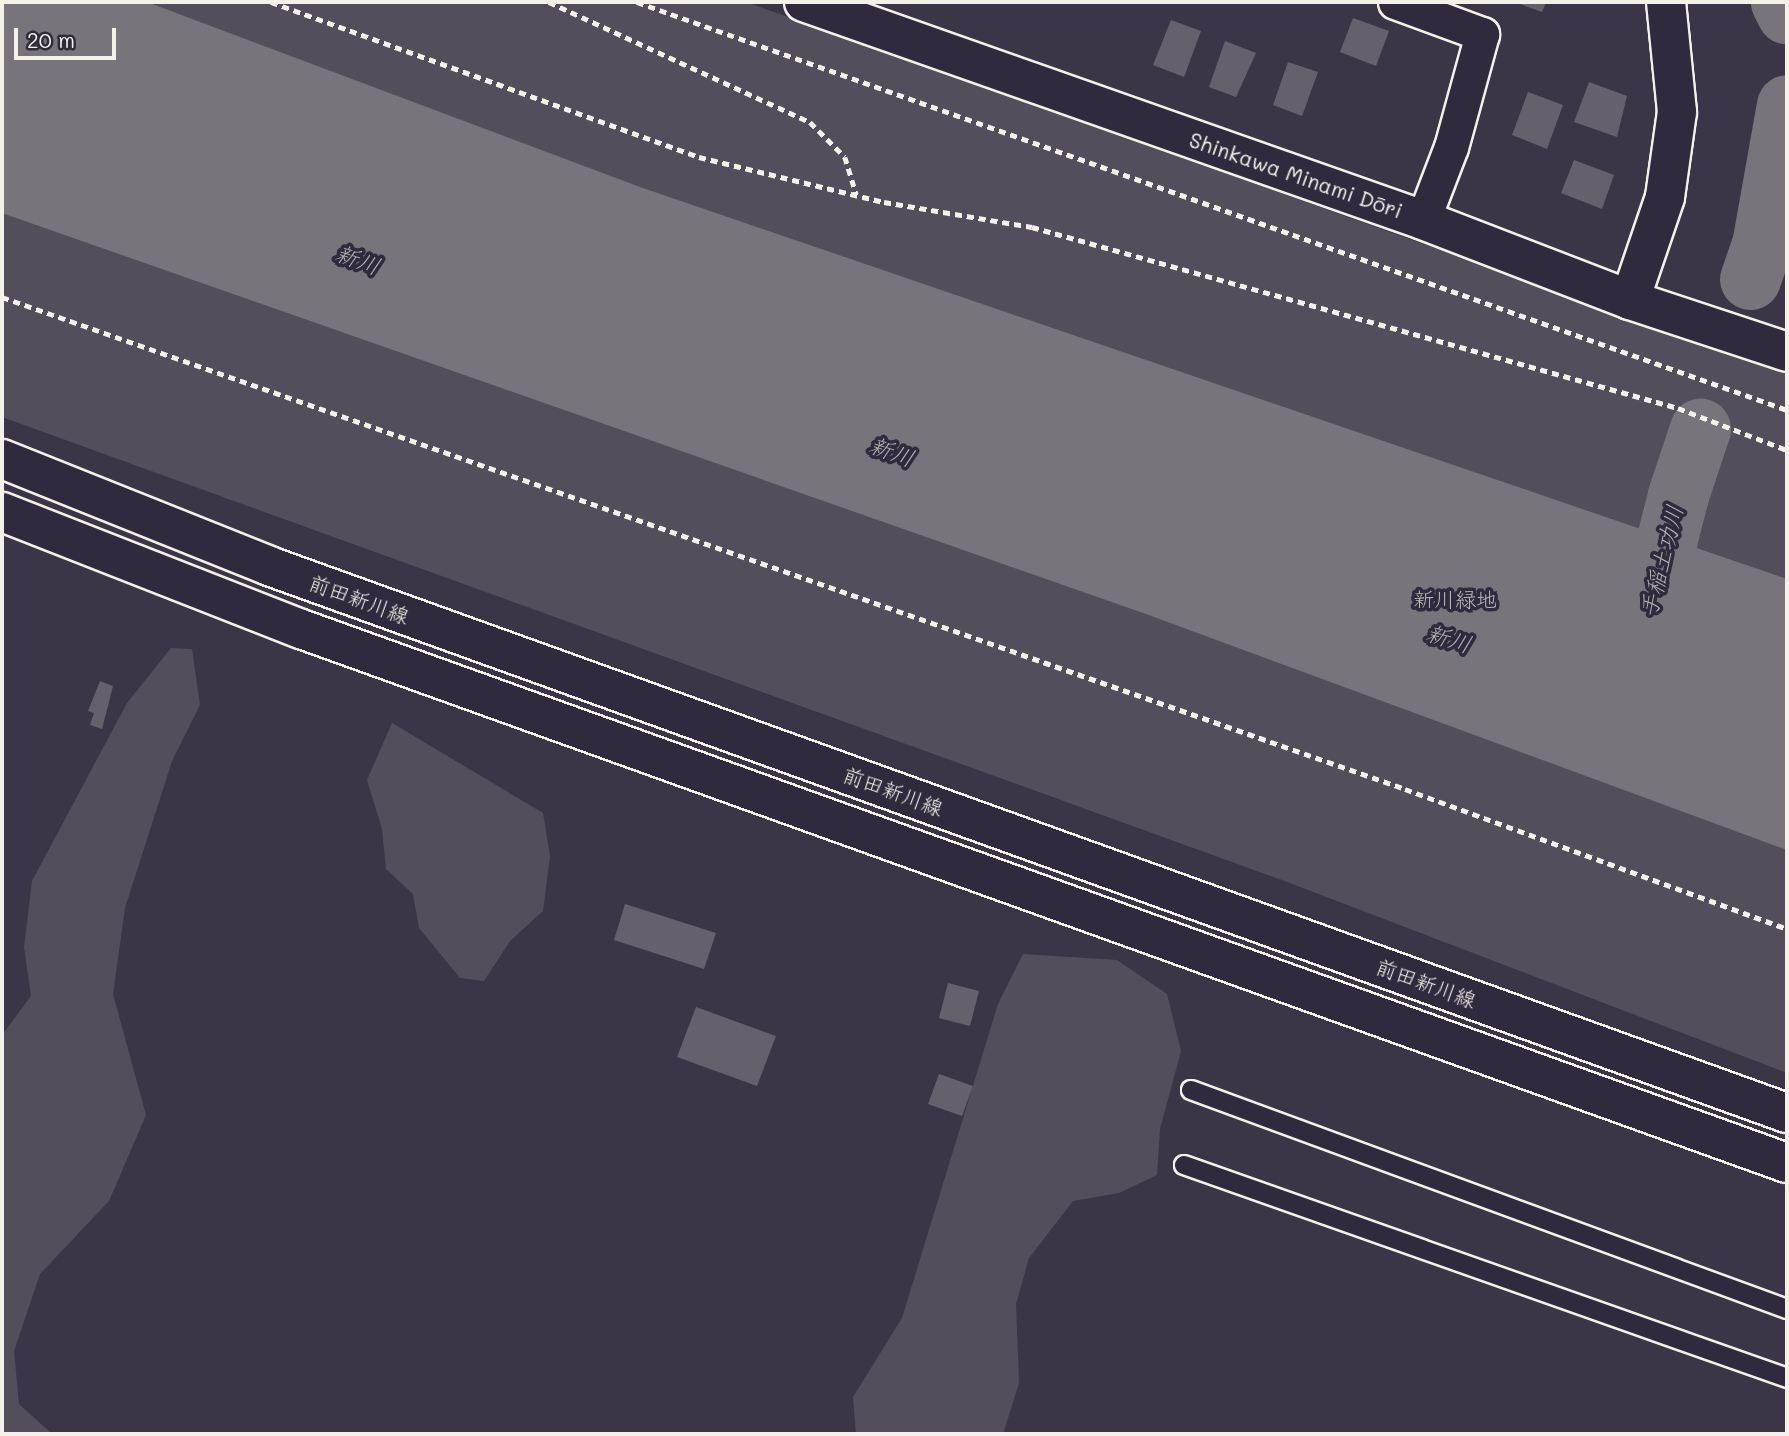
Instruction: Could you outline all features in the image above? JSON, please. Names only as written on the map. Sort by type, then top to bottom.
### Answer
[{"type":"main road","name":"Shinkawa Minami Dōri","points":[[804,2],[844,9],[1423,220],[1630,300],[1787,352]]},
{"type":"main road","points":[[1630,300],[1665,197],[1677,112],[1666,2]]},
{"type":"main road","name":"前田新川線","points":[[2,459],[269,566],[1787,1113]]},
{"type":"main road","points":[[2,512],[300,629],[1787,1163]]},
{"type":"street","points":[[1395,2],[1482,34],[1451,147],[1423,220]]},
{"type":"lane","points":[[1191,1090],[1787,1308]]},
{"type":"lane","points":[[1184,1165],[1787,1378]]},
{"type":"path","points":[[271,2],[699,157],[857,195],[1032,227],[1678,408],[1787,450]]},
{"type":"path","points":[[549,2],[810,122],[845,156],[857,195]]},
{"type":"path","points":[[637,2],[1787,410]]},
{"type":"path","points":[[2,297],[1378,780],[1787,929]]},
{"type":"green space","name":"新川緑地","points":[[2,2],[746,2],[1787,374],[1787,1073],[1282,880],[2,417]]},
{"type":"green space","points":[[171,648],[192,649],[200,705],[172,761],[125,908],[113,994],[146,1115],[109,1201],[40,1274],[14,1351],[19,1404],[52,1434],[2,1434],[2,1035],[31,996],[24,947],[32,881],[127,703]]},
{"type":"green space","points":[[392,723],[543,813],[550,856],[543,911],[510,941],[484,981],[460,978],[419,928],[413,894],[386,869],[382,829],[367,780]]},
{"type":"green space","points":[[1023,954],[1117,960],[1167,994],[1181,1051],[1160,1129],[1157,1175],[1119,1193],[1073,1201],[1029,1258],[1016,1304],[1019,1383],[1003,1434],[856,1434],[853,1397],[902,1318],[998,1004]]},
{"type":"water","name":"新川","points":[[2,2],[147,2],[640,187],[1787,579],[1787,850],[1146,614],[2,213]]},
{"type":"building","points":[[1514,2],[1546,2],[1542,12]]},
{"type":"building","points":[[1353,18],[1389,31],[1376,66],[1340,52]]},
{"type":"building","points":[[1171,20],[1201,31],[1184,77],[1153,65]]},
{"type":"building","points":[[1225,41],[1256,53],[1236,97],[1209,87]]},
{"type":"building","points":[[1288,62],[1318,72],[1302,116],[1273,105]]},
{"type":"building","points":[[1589,82],[1627,96],[1617,137],[1574,122]]},
{"type":"building","points":[[1528,92],[1563,105],[1547,149],[1512,135]]},
{"type":"building","points":[[1574,160],[1614,175],[1602,209],[1561,193]]},
{"type":"building","points":[[100,681],[113,686],[102,729],[90,725],[94,713],[88,711]]},
{"type":"building","points":[[625,904],[716,933],[704,969],[614,940]]},
{"type":"building","points":[[948,983],[979,991],[970,1026],[939,1018]]},
{"type":"building","points":[[696,1007],[776,1036],[757,1086],[677,1057]]},
{"type":"building","points":[[939,1074],[973,1086],[962,1116],[928,1104]]},
{"type":"waterway","name":"手稲土功川","points":[[1781,2],[1787,14]]},
{"type":"waterway","name":"手稲土功川","points":[[1750,279],[1762,245],[1787,105]]},
{"type":"waterway","name":"手稲土功川","points":[[1647,617],[1678,495],[1700,429]]}]
